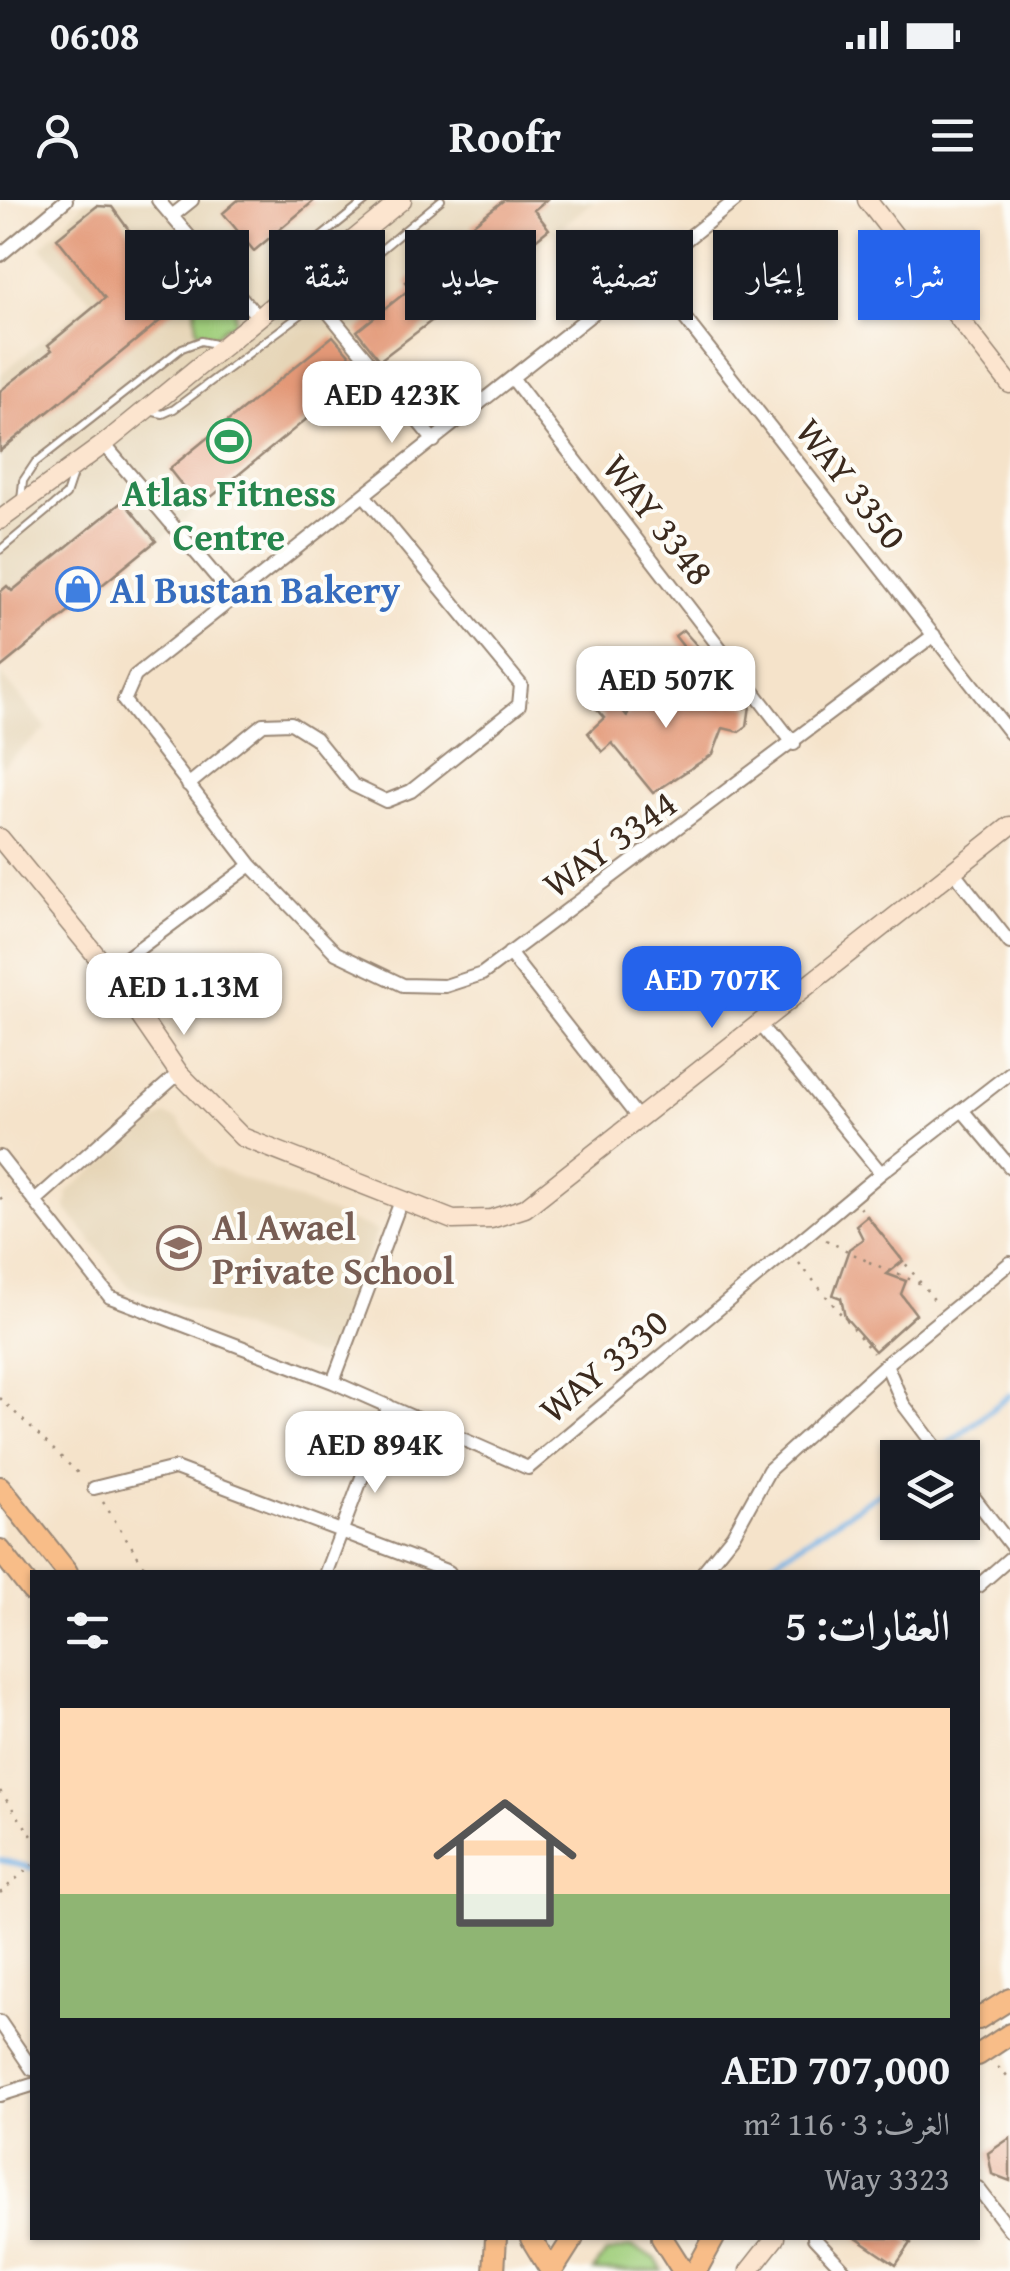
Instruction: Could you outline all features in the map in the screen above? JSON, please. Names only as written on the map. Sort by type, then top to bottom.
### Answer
[{"type":"main road","points":[[0,1487],[65,1570]]},
{"type":"main road","points":[[0,1550],[30,1588]]},
{"type":"main road","points":[[980,2018],[1010,1999]]},
{"type":"main road","points":[[980,2053],[1010,2034]]},
{"type":"main road","points":[[494,2271],[496,2240]]},
{"type":"main road","points":[[531,2240],[551,2271],[572,2240]]},
{"type":"main road","points":[[663,2240],[682,2271]]},
{"type":"main road","points":[[696,2271],[713,2240]]},
{"type":"street","points":[[0,256],[66,200]]},
{"type":"street","points":[[158,200],[257,316]]},
{"type":"street","points":[[172,216],[192,200]]},
{"type":"street","points":[[365,230],[402,200]]},
{"type":"street","points":[[693,233],[736,200]]},
{"type":"street","points":[[868,200],[1010,384]]},
{"type":"street","points":[[0,520],[104,444],[269,306]]},
{"type":"street","points":[[335,320],[434,440]]},
{"type":"street","points":[[104,444],[235,599],[585,320]]},
{"type":"street","name":"WAY 3350","points":[[685,320],[1010,733]]},
{"type":"street","name":"WAY 3348","points":[[514,379],[794,744]]},
{"type":"street","points":[[188,785],[263,724],[291,723],[315,738],[353,785],[386,801],[411,792],[519,706],[521,685],[364,495]]},
{"type":"street","name":"WAY 3344","points":[[235,599],[135,676],[124,701],[251,865],[336,954],[403,985],[445,986],[482,974],[794,744],[934,635]]},
{"type":"street","points":[[0,838],[109,970],[179,1073],[242,1137],[452,1220],[491,1219],[525,1208],[1010,826]]},
{"type":"street","points":[[109,970],[251,865]]},
{"type":"street","points":[[953,871],[1010,943]]},
{"type":"street","points":[[509,953],[639,1119]]},
{"type":"street","points":[[759,1024],[881,1173]]},
{"type":"street","points":[[35,1201],[179,1073]]},
{"type":"street","name":"WAY 3330","points":[[0,1156],[110,1296],[333,1382],[528,1468],[881,1173],[1010,1073]]},
{"type":"street","points":[[962,1111],[1010,1168]]},
{"type":"street","points":[[333,1382],[401,1201]]},
{"type":"street","points":[[705,1570],[733,1535],[769,1470],[886,1364],[1010,1264]]},
{"type":"street","points":[[886,1364],[903,1404],[930,1440]]},
{"type":"street","points":[[327,1570],[389,1406]]},
{"type":"street","points":[[94,1488],[175,1468],[444,1570]]},
{"type":"street","points":[[980,1505],[1010,1544]]},
{"type":"street","points":[[980,1584],[1010,1558]]},
{"type":"street","points":[[0,2022],[30,2066]]},
{"type":"street","points":[[0,2095],[30,2086]]},
{"type":"street","points":[[980,2191],[1010,2230]]},
{"type":"street","points":[[750,2271],[773,2240]]},
{"type":"street","points":[[816,2240],[844,2271]]},
{"type":"lane","points":[[330,230],[367,200]]},
{"type":"lane","points":[[385,246],[441,200]]},
{"type":"lane","points":[[144,408],[169,412],[293,320]]},
{"type":"lane","points":[[21,503],[28,472],[182,348],[201,341],[222,345]]},
{"type":"lane","points":[[0,550],[66,495],[73,481],[72,464]]},
{"type":"path","points":[[853,1197],[946,1316]]},
{"type":"path","points":[[812,1231],[866,1263],[923,1284]]},
{"type":"path","points":[[789,1250],[886,1364]]},
{"type":"path","points":[[0,1398],[94,1488],[147,1570]]},
{"type":"path","points":[[0,1791],[30,1833]]},
{"type":"path","points":[[0,1893],[30,1867]]},
{"type":"shaded area","points":[[87,200],[595,200],[536,247],[536,230],[405,230],[405,320],[443,320],[370,371],[0,668],[0,375],[91,300],[41,247]]},
{"type":"shaded area","points":[[0,673],[47,728],[0,767]]},
{"type":"shaded area","name":"Al Awael Private School","points":[[165,1115],[178,1120],[213,1167],[377,1231],[334,1348],[318,1357],[129,1287],[66,1209],[68,1191]]},
{"type":"green space","points":[[196,320],[235,320],[235,325],[225,326],[215,337],[197,330]]},
{"type":"green space","points":[[631,2247],[655,2258],[663,2271],[593,2271],[606,2253]]},
{"type":"building","points":[[238,200],[315,200],[279,230],[269,230],[269,238],[254,251],[249,245],[249,230],[237,230],[223,213]]},
{"type":"building","points":[[504,200],[546,200],[534,210],[549,229],[536,239],[536,230],[474,230],[471,226]]},
{"type":"building","points":[[97,206],[112,207],[129,230],[125,230],[125,320],[161,320],[0,451],[0,391],[52,350],[48,345],[105,298],[57,238]]},
{"type":"building","points":[[405,293],[405,320],[433,320],[380,360],[357,331],[371,320],[385,320],[385,309]]},
{"type":"building","points":[[333,336],[364,372],[199,507],[169,469]]},
{"type":"building","points":[[123,501],[156,541],[0,668],[0,592],[7,586],[12,591]]},
{"type":"building","points":[[683,630],[721,672],[711,681],[675,636]]},
{"type":"building","points":[[640,679],[661,687],[664,679],[680,685],[678,693],[733,707],[729,703],[750,706],[747,726],[739,732],[723,728],[713,754],[653,793],[612,743],[602,752],[588,733],[604,718],[597,710],[612,698],[627,716]]},
{"type":"building","points":[[867,1216],[903,1261],[887,1274],[906,1281],[901,1294],[916,1314],[875,1351],[845,1317],[841,1298],[833,1295],[849,1249],[863,1239],[856,1225]]},
{"type":"building","points":[[1010,2138],[1010,2181],[992,2174],[988,2153]]},
{"type":"building","points":[[859,2240],[911,2243],[896,2265]]},
{"type":"waterway","points":[[953,1440],[1010,1395]]},
{"type":"waterway","points":[[760,1570],[880,1493]]},
{"type":"waterway","points":[[0,1860],[30,1868]]},
{"type":"place","name":"Atlas Fitness Centre","points":[[229,441]]},
{"type":"place","name":"Al Bustan Bakery","points":[[78,589]]},
{"type":"place","name":"Al Awael Private School","points":[[179,1248]]}]
